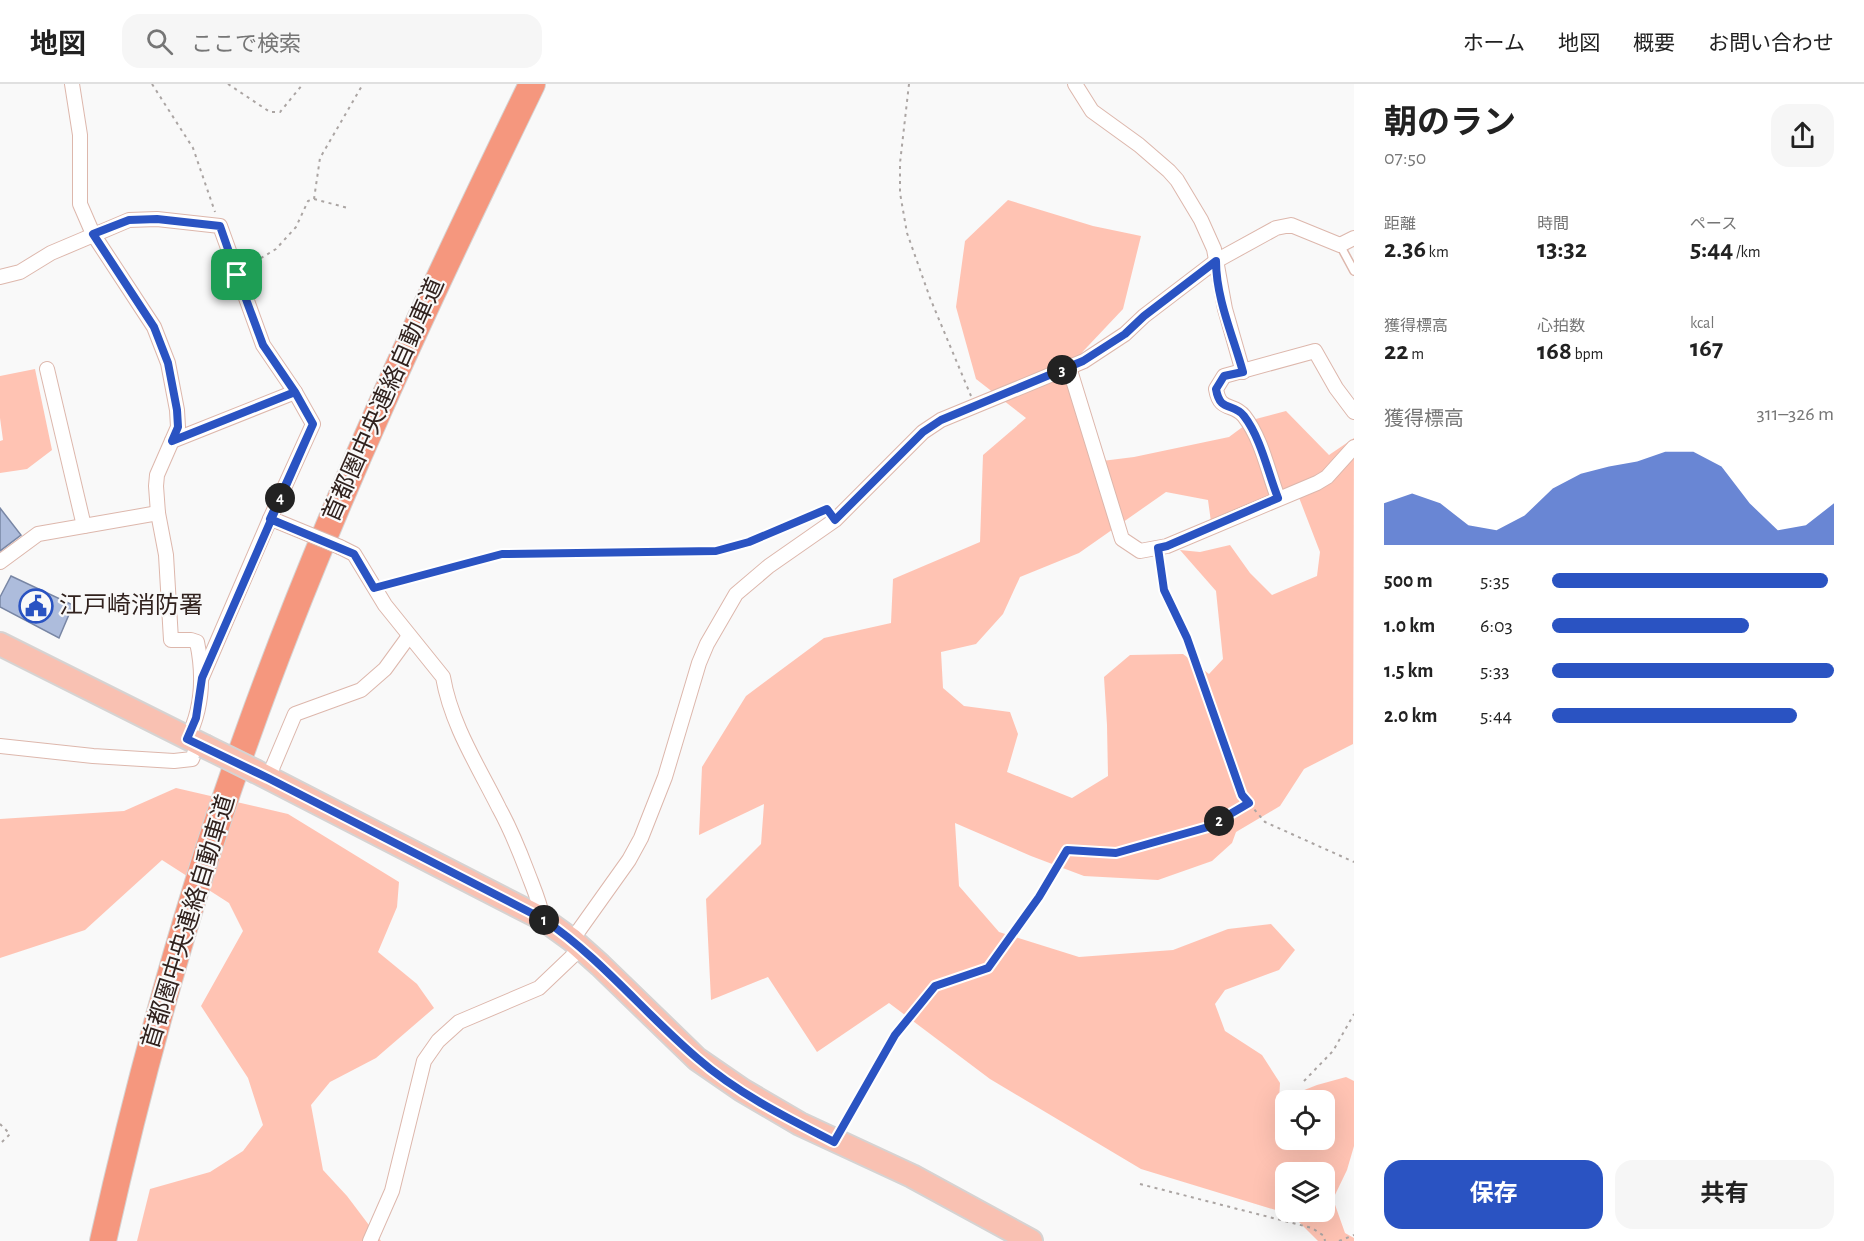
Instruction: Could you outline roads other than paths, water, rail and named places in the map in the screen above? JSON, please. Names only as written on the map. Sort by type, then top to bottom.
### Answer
[{"type":"highway","name":"首都圏中央連絡自動車道","points":[[103,1241],[123,1153],[175,963],[220,812],[246,737],[302,590],[370,429],[434,286],[532,84]]},
{"type":"main road","points":[[0,644],[543,919],[577,944],[697,1059],[767,1106],[834,1142],[912,1176],[1031,1241]]},
{"type":"street","points":[[72,84],[80,135],[80,204],[93,234],[154,327],[168,363],[178,427],[157,475],[158,513],[166,555],[171,640],[197,642],[202,678]]},
{"type":"street","points":[[1075,84],[1092,111],[1155,158],[1177,180],[1210,238],[1223,301],[1243,372]]},
{"type":"street","points":[[0,278],[20,272],[51,253],[129,220],[157,219],[220,226],[263,345],[295,392],[313,424],[274,521],[202,678],[196,718],[196,743],[192,759],[174,761],[93,756],[0,746]]},
{"type":"street","points":[[370,1241],[392,1191],[424,1061],[438,1041],[459,1022],[539,988],[577,944],[641,838],[665,777],[699,663],[707,644],[736,594],[769,566],[835,520],[923,432],[941,420],[1083,361],[1125,334],[1144,316],[1216,261],[1276,228],[1291,225],[1340,245],[1354,237]]},
{"type":"street","points":[[1278,498],[1266,464],[1244,416],[1223,406],[1218,399],[1216,389],[1224,376],[1315,351],[1336,388],[1354,412]]},
{"type":"street","points":[[1069,367],[1122,539],[1140,551],[1167,546],[1317,483],[1326,477],[1354,447]]},
{"type":"street","points":[[47,369],[84,526]]},
{"type":"street","points":[[172,441],[295,392]]},
{"type":"street","points":[[0,562],[38,534],[158,513]]},
{"type":"street","points":[[274,521],[354,554],[385,605],[443,677],[445,692],[464,741],[519,851],[541,906],[543,919]]},
{"type":"street","points":[[262,775],[295,714],[361,690],[385,669],[409,636]]},
{"type":"lane","points":[[1340,245],[1354,271]]},
{"type":"place","name":"江戸崎消防署","points":[[36,606]]}]
